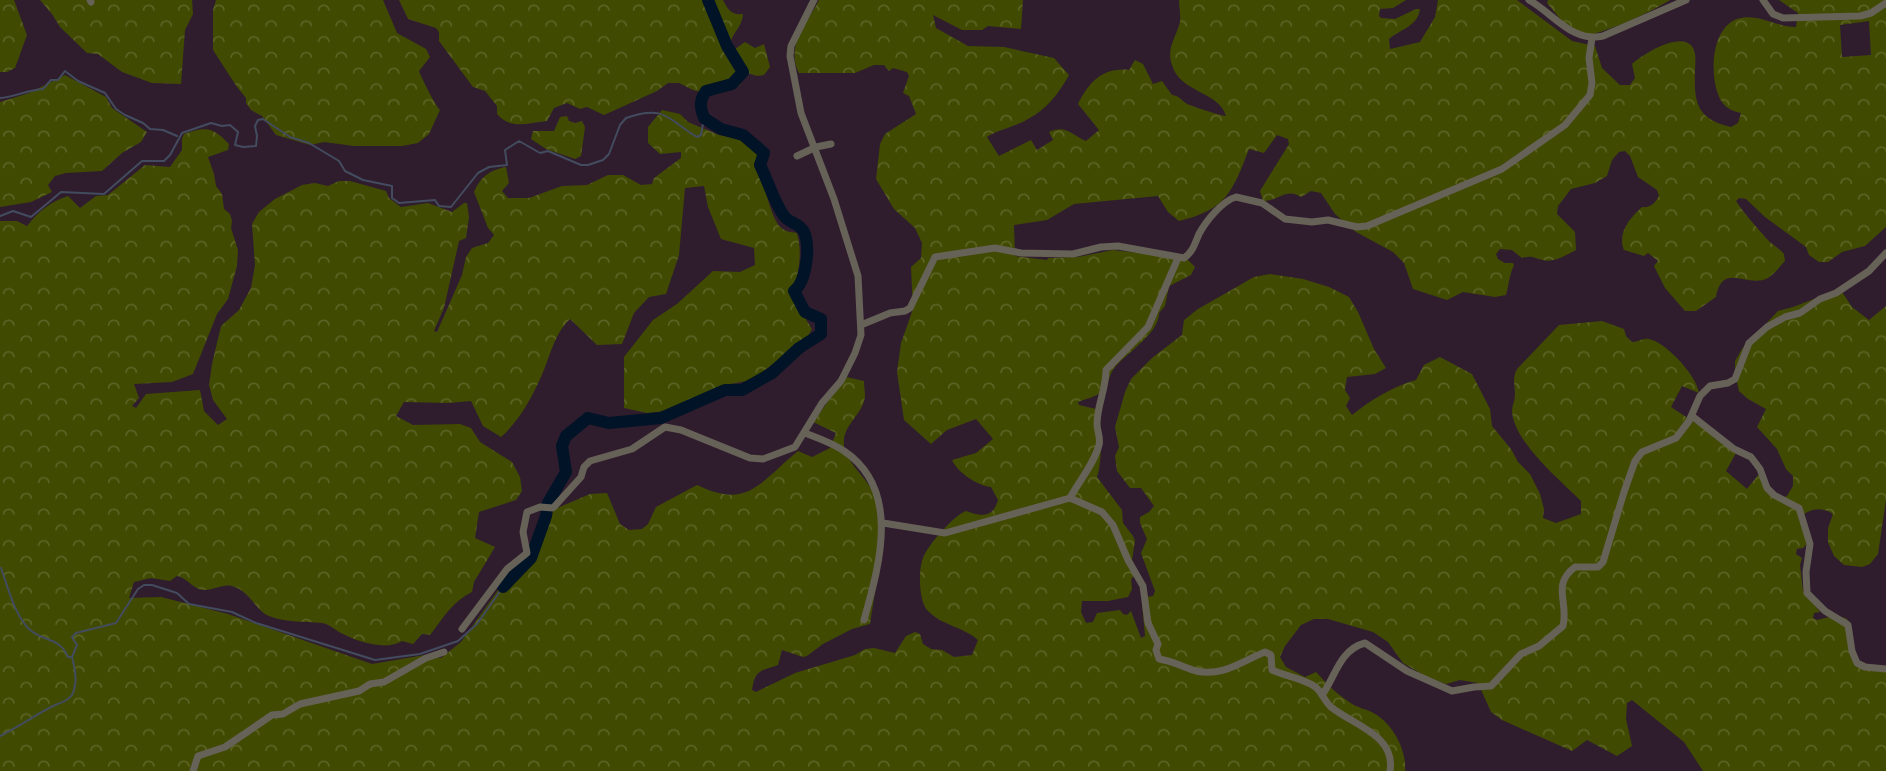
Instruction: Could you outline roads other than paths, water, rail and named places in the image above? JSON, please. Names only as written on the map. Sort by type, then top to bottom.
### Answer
[{"type":"street","points":[[461,629],[507,569],[527,553],[523,532],[527,512],[540,507],[553,508],[581,477],[584,467],[590,461],[632,450],[666,427],[681,430],[757,460],[795,447],[822,403],[837,388],[848,369],[859,343],[862,325],[858,276],[834,199],[801,113],[790,51],[814,0]]},
{"type":"street","points":[[1529,0],[1573,33],[1592,38],[1686,0]]},
{"type":"street","points":[[1763,0],[1773,14],[1789,19],[1860,16],[1871,13],[1886,3]]},
{"type":"street","points":[[862,325],[910,308],[935,257],[995,248],[1021,253],[1073,254],[1118,246],[1144,249],[1178,258],[1187,257],[1206,223],[1222,205],[1236,197],[1262,203],[1285,219],[1312,222],[1328,220],[1357,227],[1367,226],[1502,169],[1565,125],[1586,102],[1592,91],[1589,58],[1592,38]]},
{"type":"street","points":[[797,156],[813,148],[831,144]]},
{"type":"street","points":[[1322,695],[1350,650],[1365,643],[1407,671],[1452,691],[1491,687],[1521,654],[1539,646],[1563,626],[1563,580],[1575,567],[1598,567],[1603,562],[1635,461],[1648,449],[1676,438],[1684,431],[1705,390],[1735,379],[1746,349],[1755,338],[1776,322],[1800,313],[1820,299],[1848,286],[1869,271],[1886,253]]},
{"type":"street","points":[[1070,498],[1099,446],[1097,421],[1106,370],[1148,327],[1178,258]]},
{"type":"street","points":[[1692,416],[1734,449],[1751,457],[1760,469],[1767,488],[1798,508],[1810,544],[1806,572],[1807,593],[1825,611],[1849,625],[1852,652],[1857,663],[1865,667],[1886,669]]},
{"type":"street","points":[[806,433],[845,451],[864,470],[875,491],[883,523],[875,580],[864,620]]},
{"type":"street","points":[[883,523],[945,533],[1070,498],[1102,512],[1113,525],[1143,586],[1148,624],[1158,644],[1156,650],[1159,659],[1196,671],[1214,672],[1234,667],[1265,652],[1270,655],[1272,670],[1313,685],[1333,709],[1364,727],[1385,744],[1392,761],[1390,771]]},
{"type":"street","points":[[193,771],[198,755],[225,747],[272,715],[283,714],[300,704],[359,691],[444,652]]},
{"type":"waterway","points":[[503,587],[531,558],[548,503],[566,472],[562,446],[566,436],[588,418],[609,423],[661,418],[725,390],[742,390],[772,373],[799,348],[821,334],[821,319],[805,312],[794,291],[801,281],[806,265],[805,234],[801,228],[786,219],[777,204],[760,165],[764,153],[743,135],[721,129],[704,118],[701,101],[706,91],[732,84],[743,72],[727,46],[708,0]]},
{"type":"waterway","points":[[0,98],[43,89],[51,80],[58,80],[65,71],[78,81],[105,93],[116,109],[125,115],[150,129],[163,130],[177,136]]},
{"type":"waterway","points":[[0,216],[13,211],[31,217],[61,192],[104,194],[142,161],[164,161],[182,133],[211,123],[230,125],[238,132],[235,145],[243,147],[256,146],[255,126],[258,120],[263,119],[290,137],[309,143],[339,161],[345,171],[363,180],[392,186],[392,198],[399,203],[435,200],[439,206],[451,207],[478,173],[489,167],[507,165],[505,150],[519,141],[540,153],[548,151],[581,165],[588,165],[603,160],[609,154],[620,125],[626,118],[658,113],[697,137],[701,135],[704,118]]},
{"type":"waterway","points":[[0,736],[68,699],[74,690],[75,681],[72,657],[68,657],[56,643],[29,629],[19,616],[1,568]]},
{"type":"waterway","points":[[72,657],[77,645],[72,637],[76,633],[116,623],[138,589],[144,585],[177,593],[189,604],[232,612],[256,623],[375,660],[420,654],[458,641],[477,624],[503,587]]}]
